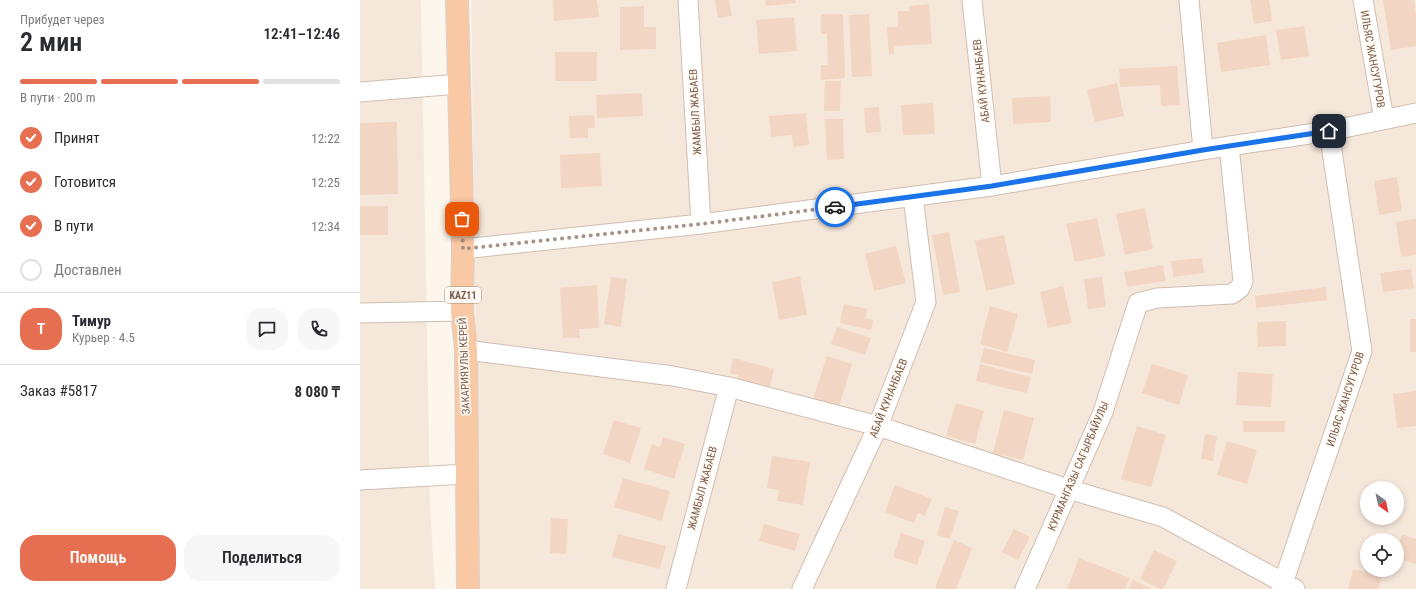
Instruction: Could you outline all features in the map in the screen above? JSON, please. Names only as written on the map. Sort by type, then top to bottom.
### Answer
[{"type":"highway","name":"ЗАКАРИЯУЛЫ КЕРЕЙ","points":[[456,0],[463,249],[462,311],[466,350],[468,589]]},
{"type":"street","name":"ЖАМБЫЛ ЖАБАЕВ","points":[[688,0],[701,224]]},
{"type":"street","name":"АБАЙ КУНАНБАЕВ","points":[[972,0],[992,186]]},
{"type":"street","points":[[1189,0],[1203,150]]},
{"type":"street","name":"ИЛЬЯС ЖАНСУГУРОВ","points":[[1363,0],[1384,119]]},
{"type":"street","points":[[360,92],[459,84]]},
{"type":"street","points":[[463,249],[701,224],[992,186],[1203,150],[1329,131],[1384,119],[1416,114]]},
{"type":"street","name":"ИЛЬЯС ЖАНСУГУРОВ","points":[[1286,587],[1362,351],[1329,131]]},
{"type":"street","name":"КУРМАНГАЗЫ САГЫРБАЙУЛЫ","points":[[1025,589],[1103,412],[1138,303],[1157,298],[1232,294],[1240,288],[1243,281],[1229,146]]},
{"type":"street","name":"АБАЙ КУНАНБАЕВ","points":[[802,589],[878,426],[926,302],[913,197]]},
{"type":"street","points":[[360,313],[462,311]]},
{"type":"street","points":[[466,350],[673,376],[729,387],[878,426],[1068,490],[1163,517],[1286,587]]},
{"type":"street","name":"ЖАМБЫЛ ЖАБАЕВ","points":[[676,589],[729,387]]},
{"type":"street","points":[[360,480],[467,474]]},
{"type":"shaded area","points":[[360,0],[421,0],[430,503],[435,589],[360,589]]},
{"type":"shaded area","points":[[471,0],[1416,0],[1416,589],[479,589]]},
{"type":"building","points":[[553,0],[597,0],[599,17],[554,21]]},
{"type":"building","points":[[715,0],[729,0],[732,16],[718,18]]},
{"type":"building","points":[[765,0],[795,0],[796,3],[766,6]]},
{"type":"building","points":[[1250,0],[1269,0],[1272,21],[1254,24]]},
{"type":"building","points":[[1383,0],[1414,0],[1416,15],[1416,46],[1391,50]]},
{"type":"building","points":[[929,4],[932,44],[894,46],[894,54],[889,54],[887,27],[898,27],[898,11],[909,11],[909,6]]},
{"type":"building","points":[[644,6],[644,27],[656,27],[656,49],[620,50],[620,7]]},
{"type":"building","points":[[821,14],[843,14],[845,78],[821,80],[821,65],[828,65],[827,34],[821,34]]},
{"type":"building","points":[[869,14],[872,76],[852,77],[849,15]]},
{"type":"building","points":[[794,17],[797,51],[759,54],[756,20]]},
{"type":"building","points":[[1304,26],[1309,56],[1281,60],[1276,30]]},
{"type":"building","points":[[1266,35],[1270,65],[1221,72],[1217,43]]},
{"type":"building","points":[[555,52],[597,52],[597,81],[555,81]]},
{"type":"building","points":[[1177,66],[1180,105],[1161,106],[1160,85],[1120,87],[1119,69]]},
{"type":"building","points":[[825,81],[841,81],[840,111],[824,111]]},
{"type":"building","points":[[1117,83],[1124,116],[1095,122],[1087,90]]},
{"type":"building","points":[[642,93],[643,116],[597,118],[596,95]]},
{"type":"building","points":[[1050,96],[1051,122],[1013,124],[1012,98]]},
{"type":"building","points":[[933,103],[935,134],[903,135],[901,105]]},
{"type":"building","points":[[879,107],[881,132],[866,133],[864,108]]},
{"type":"building","points":[[806,113],[809,145],[793,147],[792,135],[771,137],[769,116]]},
{"type":"building","points":[[594,115],[595,128],[588,128],[588,138],[570,138],[569,116]]},
{"type":"building","points":[[825,119],[843,119],[844,159],[827,160]]},
{"type":"building","points":[[397,122],[398,194],[360,195],[360,123]]},
{"type":"building","points":[[600,153],[602,186],[561,188],[560,155]]},
{"type":"building","points":[[1397,177],[1402,211],[1379,215],[1374,181]]},
{"type":"building","points":[[360,206],[388,206],[388,235],[360,235]]},
{"type":"building","points":[[1145,208],[1153,249],[1125,255],[1116,214]]},
{"type":"building","points":[[1097,218],[1105,256],[1075,262],[1066,224]]},
{"type":"building","points":[[1416,219],[1416,255],[1401,257],[1396,222]]},
{"type":"building","points":[[949,232],[960,292],[943,295],[932,235]]},
{"type":"building","points":[[1004,235],[1015,284],[986,291],[975,241]]},
{"type":"building","points":[[896,246],[906,283],[874,291],[865,254]]},
{"type":"building","points":[[1202,258],[1204,273],[1173,277],[1171,261]]},
{"type":"building","points":[[1163,265],[1166,281],[1127,287],[1124,272]]},
{"type":"building","points":[[1411,269],[1414,288],[1383,292],[1380,273]]},
{"type":"building","points":[[800,276],[807,315],[779,320],[772,282]]},
{"type":"building","points":[[611,277],[627,279],[621,327],[604,324]]},
{"type":"building","points":[[1102,277],[1106,307],[1088,309],[1084,279]]},
{"type":"building","points":[[597,285],[599,328],[579,329],[580,338],[563,338],[560,288]]},
{"type":"building","points":[[1063,286],[1072,323],[1048,328],[1040,292]]},
{"type":"building","points":[[1326,287],[1327,300],[1256,308],[1255,296]]},
{"type":"building","points":[[844,304],[867,309],[865,318],[873,320],[871,330],[840,323]]},
{"type":"building","points":[[990,306],[1018,314],[1007,352],[980,344]]},
{"type":"building","points":[[1410,319],[1416,319],[1416,352],[1410,352]]},
{"type":"building","points":[[1286,321],[1286,346],[1258,347],[1257,322]]},
{"type":"building","points":[[837,327],[871,338],[865,355],[831,344]]},
{"type":"building","points":[[984,348],[1035,360],[1032,374],[980,362]]},
{"type":"building","points":[[827,356],[852,364],[838,410],[812,402]]},
{"type":"building","points":[[733,358],[774,369],[769,391],[736,383],[738,375],[730,373]]},
{"type":"building","points":[[980,364],[1031,377],[1027,393],[976,381]]},
{"type":"building","points":[[1152,364],[1188,375],[1179,405],[1142,393]]},
{"type":"building","points":[[1238,372],[1273,374],[1271,407],[1236,405]]},
{"type":"building","points":[[1416,391],[1416,426],[1397,428],[1393,394]]},
{"type":"building","points":[[956,403],[984,411],[975,444],[946,436]]},
{"type":"building","points":[[1004,410],[1034,418],[1023,460],[993,453]]},
{"type":"building","points":[[614,420],[641,428],[630,463],[603,454]]},
{"type":"building","points":[[1243,421],[1285,421],[1285,432],[1243,432]]},
{"type":"building","points":[[1137,426],[1166,435],[1151,487],[1121,479]]},
{"type":"building","points":[[1205,434],[1217,436],[1213,461],[1201,459]]},
{"type":"building","points":[[663,437],[685,444],[674,479],[644,469],[652,444],[660,447]]},
{"type":"building","points":[[1227,441],[1257,450],[1247,484],[1217,475]]},
{"type":"building","points":[[772,456],[810,462],[803,505],[777,501],[779,490],[767,488]]},
{"type":"building","points":[[623,478],[670,491],[662,521],[614,507]]},
{"type":"building","points":[[895,485],[932,499],[925,516],[918,513],[914,523],[885,512]]},
{"type":"building","points":[[945,507],[959,511],[950,539],[937,535]]},
{"type":"building","points":[[551,518],[568,519],[566,554],[550,553]]},
{"type":"building","points":[[764,524],[800,534],[795,551],[759,541]]},
{"type":"building","points":[[1014,529],[1030,537],[1018,560],[1002,552]]},
{"type":"building","points":[[901,533],[925,541],[917,565],[893,557]]},
{"type":"building","points":[[618,534],[666,546],[660,569],[612,557]]},
{"type":"building","points":[[1404,535],[1416,539],[1416,564],[1404,560]]},
{"type":"building","points":[[954,540],[972,548],[956,589],[939,589],[935,587]]},
{"type":"building","points":[[1154,550],[1177,561],[1163,589],[1159,589],[1140,579]]},
{"type":"building","points":[[1079,558],[1130,578],[1125,589],[1067,589]]},
{"type":"building","points":[[1353,569],[1360,571],[1360,577],[1382,577],[1378,589],[1348,589]]},
{"type":"building","points":[[1133,580],[1152,589],[1129,589]]},
{"type":"way so far","points":[[462,219],[463,249],[701,224],[835,207]]},
{"type":"route","points":[[835,207],[992,186],[1203,150],[1329,131]]}]
